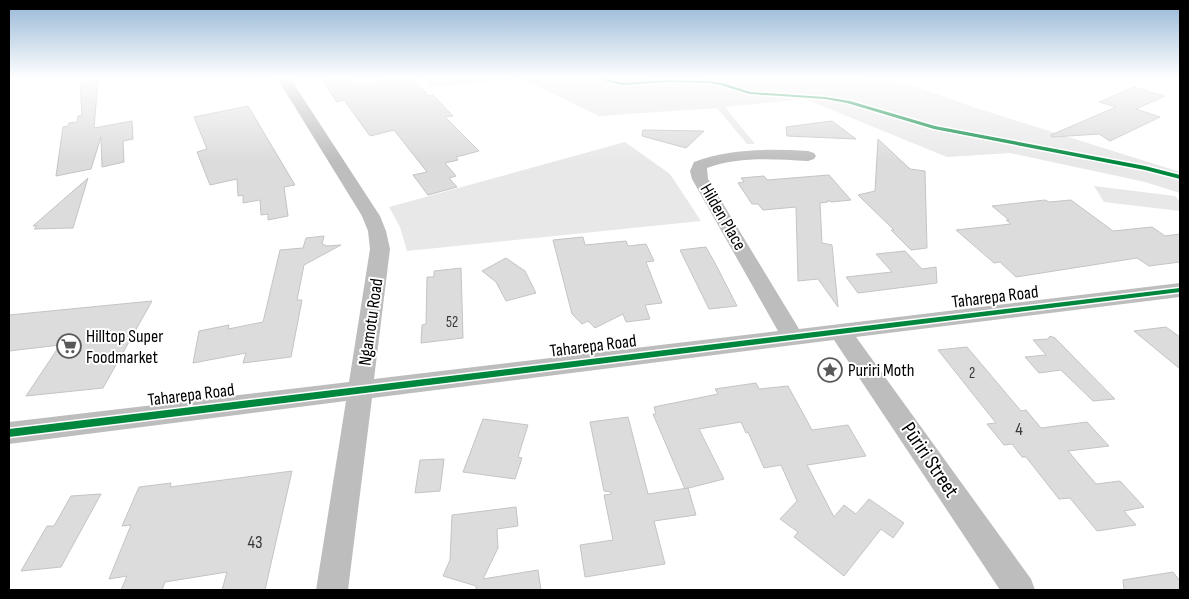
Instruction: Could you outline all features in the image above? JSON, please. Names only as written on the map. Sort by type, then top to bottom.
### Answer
[{"type":"street","name":"Ngamotu Road","points":[[301,106],[367,210],[377,231],[380,249],[379,268],[332,590]]},
{"type":"street","name":"Hilden Place","points":[[793,337],[700,180],[698,171],[700,165],[722,158],[777,154],[808,156]]},
{"type":"street","name":"Taharepa Road","points":[[9,432],[1180,290]]},
{"type":"street","name":"Pūriri Street","points":[[840,331],[1018,590]]},
{"type":"shaded area","points":[[578,106],[735,106],[725,107],[755,144],[747,144],[717,108],[599,116]]},
{"type":"shaded area","points":[[822,106],[970,106],[1180,172],[1180,193],[1145,182],[1010,153],[947,157]]},
{"type":"shaded area","points":[[625,142],[670,174],[701,221],[407,251],[400,227],[389,207]]},
{"type":"shaded area","points":[[1094,186],[1175,196],[1180,202],[1180,211],[1104,202]]},
{"type":"building","points":[[81,106],[96,106],[94,128],[132,121],[133,139],[123,141],[124,162],[102,167],[101,137],[91,169],[56,176],[63,127],[68,126],[69,123],[77,122],[78,116],[82,115]]},
{"type":"building","points":[[248,106],[295,185],[284,187],[288,216],[268,220],[268,214],[261,215],[260,200],[243,203],[243,195],[238,196],[237,179],[210,185],[197,152],[207,149],[194,117]]},
{"type":"building","points":[[348,106],[443,106],[453,116],[445,117],[479,151],[456,157],[458,160],[445,163],[456,176],[449,178],[457,187],[428,195],[413,175],[427,172],[394,130],[370,136]]},
{"type":"building","points":[[1112,106],[1143,106],[1136,109],[1160,117],[1110,141],[1099,134],[1052,137],[1051,135],[1116,107]]},
{"type":"building","points":[[832,121],[856,139],[787,136],[786,127]]},
{"type":"building","points":[[643,130],[704,131],[686,148],[642,136]]},
{"type":"building","points":[[878,139],[910,169],[925,171],[927,248],[911,250],[891,230],[894,230],[858,195],[875,191]]},
{"type":"building","points":[[829,175],[851,200],[831,202],[828,200],[828,202],[820,203],[822,243],[832,245],[838,307],[818,279],[798,281],[796,207],[763,210],[758,204],[752,204],[738,183],[744,182],[741,178],[764,176],[767,180]]},
{"type":"building","points":[[88,178],[73,228],[34,229],[37,226],[33,226]]},
{"type":"building","points":[[1045,200],[1049,202],[1071,200],[1113,231],[1152,227],[1165,236],[1180,234],[1180,262],[1149,266],[1137,258],[1016,277],[1000,262],[994,263],[956,230],[1011,224],[1006,220],[1009,220],[992,206]]},
{"type":"building","points":[[324,236],[322,244],[327,246],[341,245],[304,265],[297,300],[302,300],[291,357],[243,363],[246,353],[193,363],[199,331],[229,325],[228,329],[263,322],[280,250],[303,248],[306,238]]},
{"type":"building","points":[[583,237],[585,245],[626,241],[628,246],[646,244],[654,261],[646,262],[662,303],[645,305],[650,319],[626,322],[623,314],[595,328],[588,321],[582,324],[572,314],[553,240]]},
{"type":"building","points":[[706,247],[737,306],[709,309],[680,250]]},
{"type":"building","points":[[905,251],[922,269],[936,267],[937,283],[858,293],[846,277],[892,272],[876,254]]},
{"type":"building","points":[[506,258],[525,271],[536,293],[506,301],[496,282],[482,271]]},
{"type":"building","points":[[461,268],[463,338],[421,343],[422,325],[426,324],[427,277],[434,277],[434,271]]},
{"type":"building","points":[[152,301],[103,388],[26,396],[60,345],[9,351],[9,315]]},
{"type":"building","points":[[1166,327],[1180,337],[1180,369],[1134,331]]},
{"type":"building","points":[[1050,336],[1055,338],[1115,399],[1093,401],[1061,370],[1039,373],[1025,357],[1046,355],[1033,340],[1048,339]]},
{"type":"building","points":[[967,347],[1021,411],[1026,410],[1041,428],[1087,422],[1109,446],[1068,451],[1096,484],[1120,481],[1144,507],[1124,511],[1136,525],[1097,531],[1070,498],[1059,499],[1026,457],[1022,457],[1012,444],[1004,445],[987,424],[996,423],[938,350]]},
{"type":"building","points":[[756,383],[759,389],[788,386],[812,430],[848,425],[866,456],[807,465],[834,517],[844,505],[856,514],[869,499],[904,523],[893,538],[881,529],[844,576],[794,537],[798,532],[780,519],[797,501],[781,465],[764,468],[748,432],[746,433],[741,422],[699,429],[724,479],[685,489],[653,414],[656,414],[654,407],[718,394],[715,389]]},
{"type":"building","points":[[628,417],[648,494],[688,488],[696,515],[654,521],[665,564],[585,577],[580,545],[613,540],[604,495],[611,494],[611,492],[604,491],[590,422]]},
{"type":"building","points":[[483,419],[528,425],[518,457],[522,458],[515,479],[463,472]]},
{"type":"building","points":[[444,459],[440,491],[415,493],[420,460]]},
{"type":"building","points":[[292,471],[265,590],[222,590],[227,572],[165,582],[162,590],[121,590],[127,576],[109,579],[131,525],[122,526],[139,487],[171,483],[170,487]]},
{"type":"building","points":[[101,494],[61,567],[21,571],[47,526],[54,526],[71,496]]},
{"type":"building","points":[[516,507],[518,526],[497,529],[498,548],[483,579],[538,570],[541,590],[476,590],[476,586],[443,576],[450,560],[452,515]]},
{"type":"building","points":[[1173,572],[1180,581],[1180,590],[1124,590],[1123,580]]},
{"type":"cycle path","points":[[862,106],[934,127],[1145,168],[1180,177]]},
{"type":"cycle path","points":[[9,433],[1180,290]]},
{"type":"place","name":"Hilltop Super Foodmarket","points":[[69,346]]},
{"type":"place","name":"Puriri Moth","points":[[830,370]]}]
